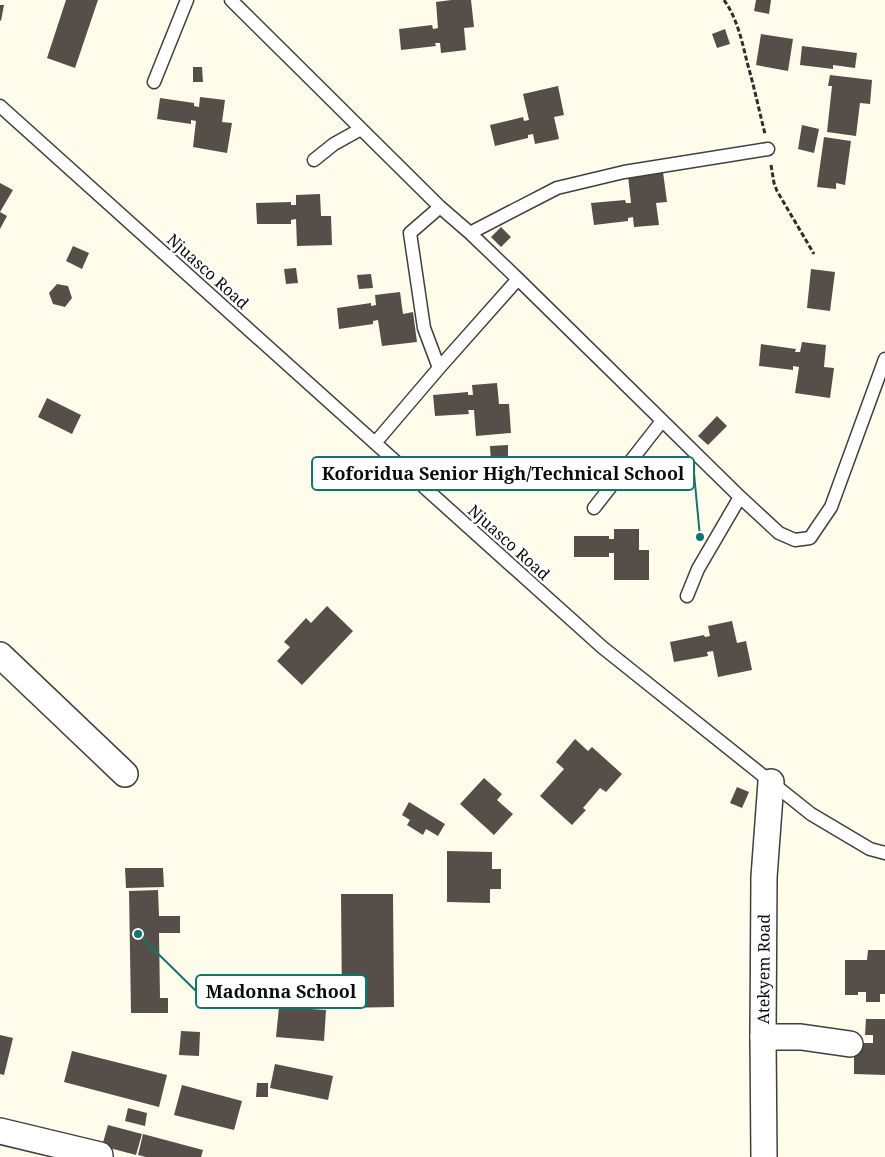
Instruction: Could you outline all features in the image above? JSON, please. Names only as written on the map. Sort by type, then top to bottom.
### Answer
[{"type":"street","points":[[0,655],[125,774]]},
{"type":"street","name":"Atekyem Road","points":[[764,1157],[764,876],[771,782]]},
{"type":"street","points":[[763,1037],[801,1037],[850,1044]]},
{"type":"street","points":[[0,1131],[100,1157]]},
{"type":"lane","points":[[154,82],[188,0]]},
{"type":"lane","points":[[231,0],[440,207],[470,232],[779,533],[795,540],[810,538],[832,507],[885,359]]},
{"type":"lane","name":"Njuasco Road","points":[[0,106],[602,647],[811,814],[870,849],[885,853]]},
{"type":"lane","points":[[314,160],[334,144],[361,129]]},
{"type":"lane","points":[[470,232],[557,188],[624,172],[768,149]]},
{"type":"lane","points":[[439,368],[424,328],[410,233],[440,207]]},
{"type":"lane","points":[[375,443],[518,279]]},
{"type":"lane","points":[[594,508],[662,421]]},
{"type":"lane","points":[[687,596],[698,569],[740,497]]},
{"type":"path","points":[[724,0],[741,36],[755,91],[774,183],[814,254]]},
{"type":"building","points":[[66,0],[98,0],[75,68],[47,58]]},
{"type":"building","points":[[471,0],[474,27],[464,28],[466,50],[441,53],[440,43],[435,43],[436,46],[401,50],[399,29],[432,25],[433,29],[438,28],[436,2]]},
{"type":"building","points":[[756,0],[771,0],[769,14],[754,11]]},
{"type":"building","points":[[0,5],[4,5],[1,21],[0,20]]},
{"type":"building","points":[[725,29],[730,44],[717,48],[712,34]]},
{"type":"building","points":[[761,34],[793,39],[788,71],[756,65]]},
{"type":"building","points":[[802,46],[857,53],[855,68],[833,65],[833,69],[800,65]]},
{"type":"building","points":[[193,67],[202,67],[203,82],[193,82]]},
{"type":"building","points":[[830,75],[872,80],[870,104],[860,103],[856,136],[827,132],[832,86],[828,86]]},
{"type":"building","points":[[558,86],[564,115],[554,117],[559,139],[535,144],[533,134],[528,135],[528,138],[495,146],[490,125],[523,117],[524,121],[529,120],[523,94]]},
{"type":"building","points":[[200,97],[225,100],[222,122],[232,123],[227,153],[193,147],[196,121],[191,120],[191,124],[157,119],[160,98],[194,103],[194,106],[199,107]]},
{"type":"building","points":[[802,125],[819,129],[814,153],[798,149]]},
{"type":"building","points":[[824,137],[851,141],[845,185],[836,183],[836,189],[817,187]]},
{"type":"building","points":[[663,172],[667,202],[656,203],[659,225],[634,227],[633,217],[628,218],[628,221],[594,225],[591,203],[625,200],[626,203],[631,203],[628,176]]},
{"type":"building","points":[[0,183],[13,190],[0,212]]},
{"type":"building","points":[[320,194],[321,216],[331,216],[332,245],[297,246],[296,219],[291,220],[291,224],[257,224],[256,203],[291,202],[291,205],[296,205],[296,195]]},
{"type":"building","points":[[0,212],[7,216],[0,229]]},
{"type":"building","points":[[501,227],[511,237],[501,247],[491,237]]},
{"type":"building","points":[[73,246],[89,253],[82,269],[66,261]]},
{"type":"building","points":[[296,268],[298,283],[286,284],[284,269]]},
{"type":"building","points":[[811,269],[835,272],[830,311],[807,308]]},
{"type":"building","points":[[371,274],[373,288],[359,289],[357,275]]},
{"type":"building","points":[[57,284],[68,286],[72,298],[65,307],[53,304],[49,293]]},
{"type":"building","points":[[400,292],[403,314],[413,312],[417,342],[382,346],[378,320],[373,321],[373,324],[339,329],[337,308],[371,303],[371,306],[376,305],[375,295]]},
{"type":"building","points":[[802,342],[826,345],[824,367],[834,368],[830,398],[795,393],[799,367],[793,366],[793,370],[759,366],[761,344],[796,349],[795,352],[800,352]]},
{"type":"building","points":[[497,383],[499,404],[509,404],[511,433],[476,436],[474,410],[468,410],[469,414],[435,416],[433,395],[468,392],[468,395],[473,395],[472,385]]},
{"type":"building","points":[[47,398],[81,415],[72,434],[38,417]]},
{"type":"building","points":[[717,416],[727,426],[708,445],[698,436]]},
{"type":"building","points":[[508,445],[508,463],[491,463],[490,446]]},
{"type":"building","points":[[614,529],[639,529],[639,550],[649,550],[649,580],[614,580],[614,553],[609,553],[609,557],[574,557],[574,536],[609,536],[609,539],[614,539]]},
{"type":"building","points":[[327,606],[353,631],[302,685],[277,661],[290,647],[284,642],[306,618],[311,623]]},
{"type":"building","points":[[732,621],[737,643],[746,641],[752,670],[718,677],[713,651],[707,652],[708,656],[674,662],[670,642],[704,635],[705,637],[710,636],[708,626]]},
{"type":"building","points":[[575,739],[588,751],[592,747],[622,774],[606,792],[600,788],[583,808],[586,810],[572,825],[540,796],[564,769],[556,762]]},
{"type":"building","points":[[484,778],[502,794],[497,800],[513,814],[494,835],[460,804]]},
{"type":"building","points":[[737,787],[749,792],[742,808],[730,803]]},
{"type":"building","points":[[409,802],[445,824],[438,836],[426,829],[423,835],[407,825],[410,820],[402,815]]},
{"type":"building","points":[[447,851],[492,852],[492,869],[501,869],[501,889],[490,889],[490,903],[447,902]]},
{"type":"building","points":[[125,868],[163,868],[164,887],[126,888]]},
{"type":"building","points":[[158,890],[159,916],[180,916],[180,933],[159,933],[160,998],[168,998],[168,1013],[131,1013],[129,891]]},
{"type":"building","points":[[341,894],[393,894],[394,1007],[342,1008]]},
{"type":"building","points":[[868,950],[885,950],[885,994],[880,994],[880,1002],[866,1002],[866,992],[858,992],[858,995],[845,995],[845,960],[867,960]]},
{"type":"building","points":[[279,1007],[326,1010],[324,1041],[276,1037]]},
{"type":"building","points":[[866,1019],[885,1019],[885,1075],[854,1074],[854,1043],[873,1043],[873,1035],[865,1035]]},
{"type":"building","points":[[181,1031],[200,1032],[199,1056],[179,1055]]},
{"type":"building","points":[[0,1035],[13,1038],[4,1075],[0,1074]]},
{"type":"building","points":[[72,1051],[167,1075],[159,1107],[64,1082]]},
{"type":"building","points":[[275,1064],[333,1076],[328,1100],[270,1088]]},
{"type":"building","points":[[257,1083],[268,1083],[268,1097],[256,1097]]},
{"type":"building","points":[[182,1085],[242,1101],[234,1130],[174,1115]]},
{"type":"building","points":[[128,1108],[147,1113],[145,1126],[125,1121]]},
{"type":"building","points":[[108,1125],[142,1134],[136,1155],[102,1146]]},
{"type":"building","points":[[143,1134],[203,1150],[201,1157],[146,1157],[138,1155]]},
{"type":"place","name":"Koforidua Senior High/Technical School","points":[[700,537]]},
{"type":"place","name":"Madonna School","points":[[138,934]]}]
